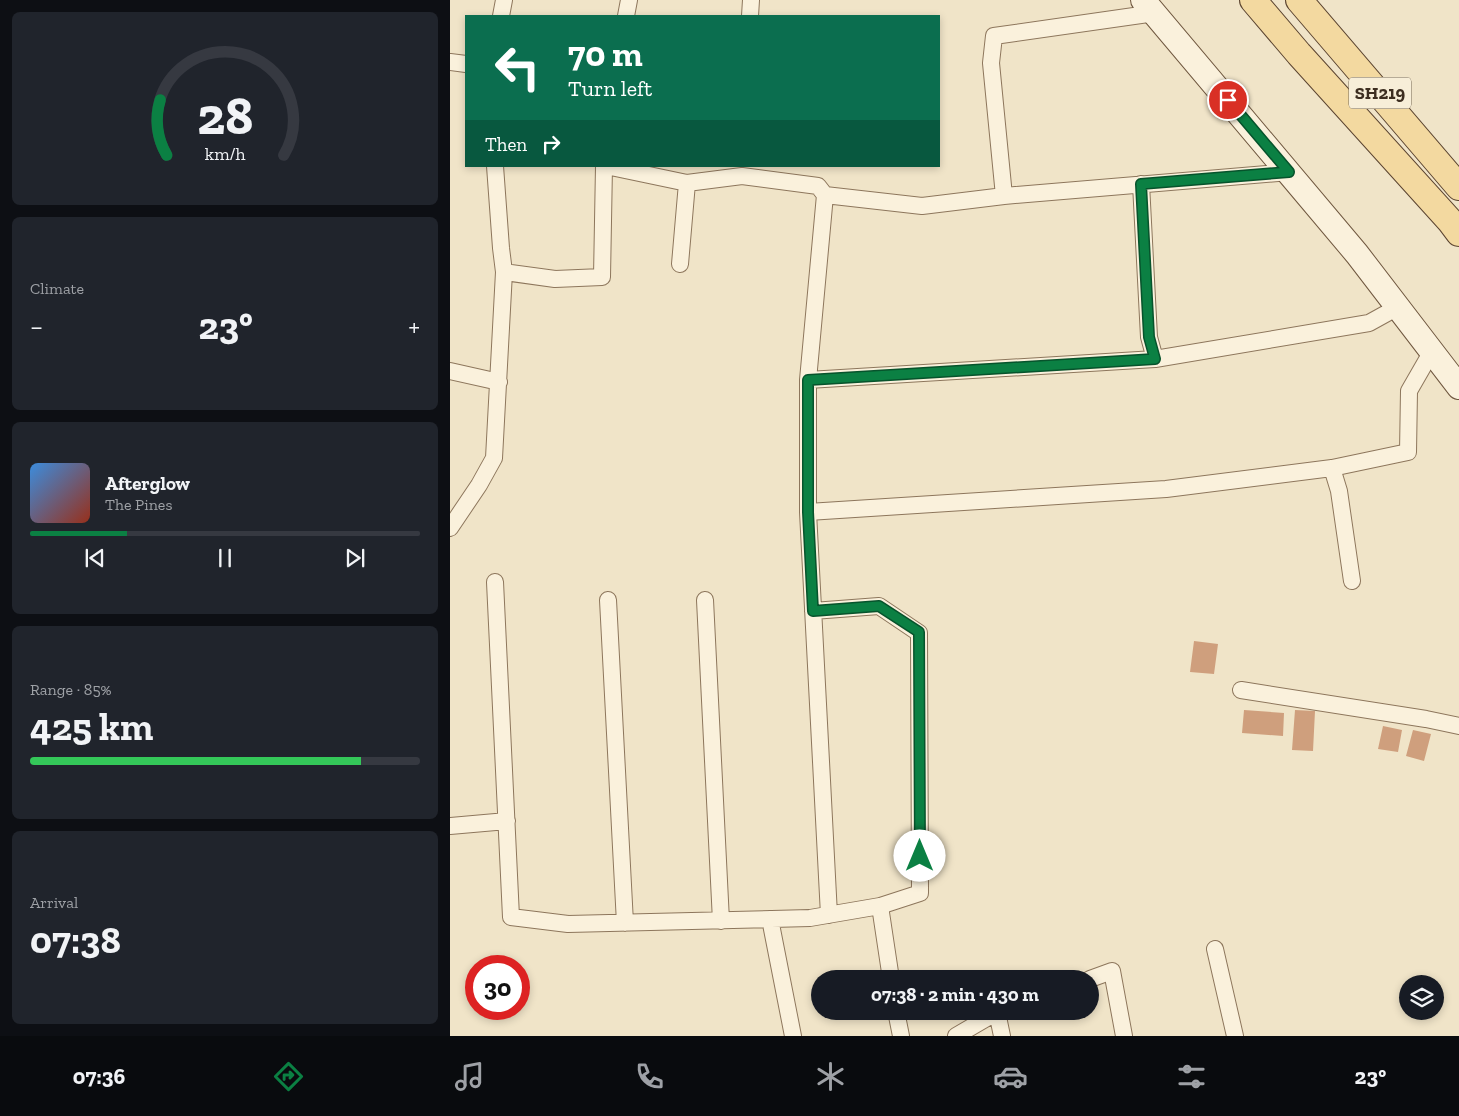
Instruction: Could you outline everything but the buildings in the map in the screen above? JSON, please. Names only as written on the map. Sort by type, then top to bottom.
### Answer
[{"type":"main road","points":[[1253,0],[1459,233]]},
{"type":"main road","name":"SH219","points":[[1300,0],[1459,187]]},
{"type":"main road","points":[[1149,7],[1357,254],[1459,387]]},
{"type":"street","points":[[502,15],[504,0]]},
{"type":"street","points":[[626,15],[629,0]]},
{"type":"street","points":[[750,15],[751,0]]},
{"type":"street","points":[[1004,196],[992,63],[994,36],[1149,7]]},
{"type":"street","points":[[450,62],[465,64]]},
{"type":"street","points":[[450,528],[479,485],[494,458],[504,272],[495,167]]},
{"type":"street","points":[[504,272],[555,279],[602,277],[605,167]]},
{"type":"street","points":[[610,167],[687,182],[742,171],[818,186],[825,195],[808,380],[808,512],[829,915]]},
{"type":"street","points":[[825,195],[922,206],[1004,196],[1289,172]]},
{"type":"street","points":[[680,264],[687,182]]},
{"type":"street","points":[[1141,184],[1149,337],[1155,359]]},
{"type":"street","points":[[808,380],[1155,359],[1369,323],[1398,307]]},
{"type":"street","points":[[808,512],[1166,489],[1332,468],[1408,452],[1409,391],[1432,352]]},
{"type":"street","points":[[450,371],[499,382]]},
{"type":"street","points":[[1332,468],[1340,491],[1352,581]]},
{"type":"street","points":[[495,582],[511,917],[568,924],[810,918],[880,906],[920,893],[919,632],[879,606],[813,611]]},
{"type":"street","points":[[608,600],[625,923]]},
{"type":"street","points":[[705,600],[721,921]]},
{"type":"street","points":[[1241,690],[1426,719],[1459,726]]},
{"type":"street","points":[[450,826],[506,821]]},
{"type":"street","points":[[880,906],[890,970]]},
{"type":"street","points":[[770,919],[793,1036]]},
{"type":"street","points":[[1216,949],[1235,1036]]},
{"type":"street","points":[[1099,976],[1112,971],[1124,1036]]},
{"type":"street","points":[[898,1020],[901,1036]]},
{"type":"street","points":[[956,1036],[984,1020]]},
{"type":"street","points":[[999,1020],[1002,1036]]},
{"type":"route","points":[[920,856],[919,632],[879,606],[813,611],[808,512],[808,380],[1155,359],[1149,337],[1141,184],[1289,172],[1228,100]]}]
